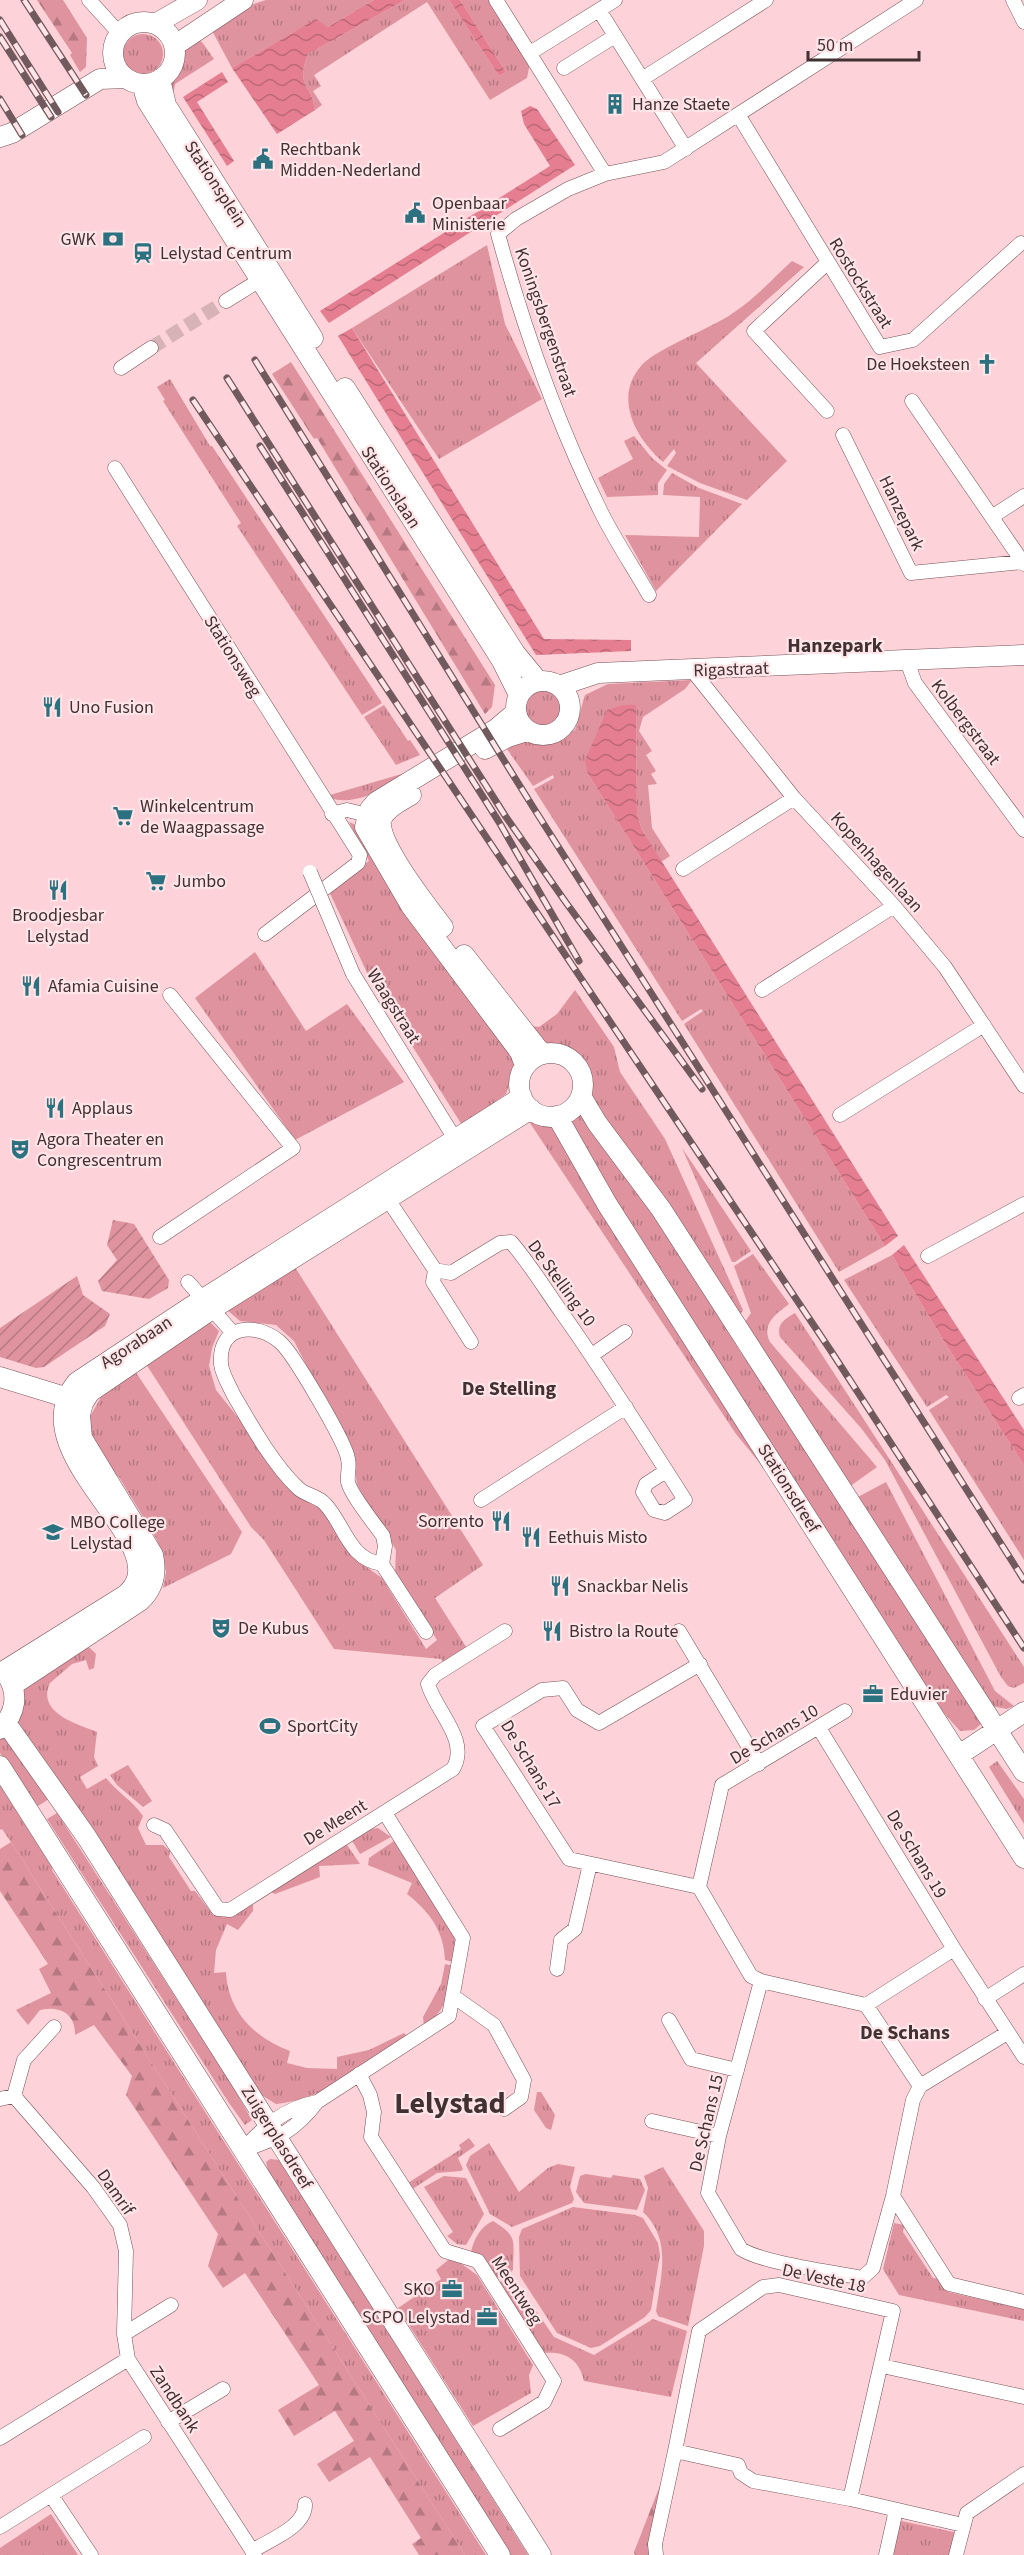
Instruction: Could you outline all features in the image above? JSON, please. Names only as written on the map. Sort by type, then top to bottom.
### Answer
[{"type":"main road","points":[[0,136],[12,133],[100,79],[114,59],[114,47],[120,34],[136,23],[155,24],[197,0]]},
{"type":"main road","points":[[174,46],[243,0]]},
{"type":"main road","points":[[100,79],[143,80],[173,65],[174,46],[171,37],[155,24]]},
{"type":"main road","points":[[114,59],[143,80]]},
{"type":"main road","name":"Stationsplein","points":[[143,80],[147,101],[266,276]]},
{"type":"main road","name":"Stationslaan","points":[[266,276],[515,653],[538,681]]},
{"type":"main road","name":"Stationslaan","points":[[266,276],[502,661],[518,704]]},
{"type":"main road","name":"Rigastraat","points":[[559,686],[591,674],[1024,656]]},
{"type":"main road","name":"Rigastraat","points":[[570,702],[594,683],[619,673]]},
{"type":"main road","points":[[518,704],[521,724],[527,731],[541,736],[560,730],[569,718],[570,702],[559,686],[538,681],[530,684],[518,704],[496,729],[376,802],[374,816],[367,834],[411,906],[520,1052],[525,1066]]},
{"type":"main road","points":[[374,816],[495,743],[527,731]]},
{"type":"main road","points":[[374,816],[403,870],[446,931],[542,1054]]},
{"type":"main road","points":[[556,1053],[573,1061],[582,1076],[580,1096],[574,1107],[557,1116],[540,1114],[526,1103],[520,1080],[525,1066],[542,1054],[556,1053]]},
{"type":"main road","points":[[580,1096],[604,1133],[661,1209],[1024,1772]]},
{"type":"main road","name":"Agorabaan","points":[[74,1400],[77,1382],[90,1371],[212,1309],[384,1193],[526,1103]]},
{"type":"main road","name":"Stationsdreef","points":[[557,1116],[607,1204],[1024,1858]]},
{"type":"main road","points":[[0,1377],[74,1400],[62,1422],[68,1446],[136,1554],[138,1575],[132,1589],[124,1596],[6,1675],[15,1705],[3,1726]]},
{"type":"main road","points":[[959,1755],[1024,1712]]},
{"type":"main road","name":"Zuigerplasdreef","points":[[3,1726],[86,1836],[541,2555]]},
{"type":"main road","name":"Zuigerplasdreef","points":[[0,1766],[500,2555]]},
{"type":"street","points":[[90,0],[120,34]]},
{"type":"street","points":[[496,0],[606,174]]},
{"type":"street","points":[[530,53],[615,0]]},
{"type":"street","points":[[642,79],[766,0]]},
{"type":"street","name":"Koningsbergenstraat","points":[[648,595],[602,513],[575,456],[523,320],[498,234],[516,219],[568,189],[606,174],[664,162],[739,116],[916,0]]},
{"type":"street","points":[[1014,0],[1024,22]]},
{"type":"street","points":[[600,10],[686,149]]},
{"type":"street","points":[[564,68],[615,36]]},
{"type":"street","name":"Rostockstraat","points":[[739,116],[880,347],[913,340],[1021,243]]},
{"type":"street","points":[[827,411],[754,331],[828,263]]},
{"type":"street","points":[[226,301],[266,276]]},
{"type":"street","points":[[121,368],[151,348]]},
{"type":"street","points":[[912,401],[993,516],[1023,563]]},
{"type":"street","name":"Hanzepark","points":[[843,435],[911,573],[1023,563]]},
{"type":"street","name":"Stationsweg","points":[[116,468],[332,814],[360,855],[358,863],[265,934]]},
{"type":"street","points":[[993,516],[1024,496]]},
{"type":"street","name":"Kolbergstraat","points":[[907,661],[915,683],[1024,830]]},
{"type":"street","name":"Kopenhagenlaan","points":[[692,670],[794,798],[894,906],[945,967],[1024,1086]]},
{"type":"street","points":[[683,870],[794,798]]},
{"type":"street","points":[[332,814],[348,810],[374,816]]},
{"type":"street","name":"Waagstraat","points":[[310,872],[353,974],[459,1145]]},
{"type":"street","points":[[762,990],[894,906]]},
{"type":"street","points":[[160,1237],[293,1148],[170,995]]},
{"type":"street","points":[[840,1115],[984,1026]]},
{"type":"street","points":[[384,1193],[435,1270],[433,1282],[471,1342]]},
{"type":"street","points":[[928,1256],[1024,1204]]},
{"type":"street","name":"De Stelling 10","points":[[435,1270],[451,1273],[500,1243],[511,1242],[591,1355],[666,1471]]},
{"type":"street","points":[[188,1282],[233,1334]]},
{"type":"street","points":[[381,1564],[370,1562],[358,1555],[324,1503],[300,1490],[285,1473],[247,1415],[221,1366],[221,1354],[233,1334],[243,1328],[268,1332],[284,1346],[341,1438],[349,1460],[348,1484],[383,1536],[385,1546],[381,1564],[426,1632]]},
{"type":"street","name":"De Stelling 10","points":[[591,1355],[625,1332]]},
{"type":"street","points":[[481,1500],[626,1407]]},
{"type":"street","points":[[385,1813],[453,1769],[459,1760],[460,1747],[428,1684],[435,1674],[505,1631]]},
{"type":"street","points":[[679,1631],[759,1764]]},
{"type":"street","name":"De Schans 17","points":[[699,1887],[569,1859],[483,1726],[542,1690],[553,1687],[563,1688],[577,1710],[599,1723],[700,1664]]},
{"type":"street","name":"De Schans 10","points":[[699,1887],[722,1785],[845,1711]]},
{"type":"street","name":"De Schans 19","points":[[819,1728],[954,1949],[1024,2057]]},
{"type":"street","name":"De Meent","points":[[154,1825],[165,1830],[218,1909],[230,1910],[385,1813],[463,1938],[449,2016],[317,2102],[304,2119],[273,2131]]},
{"type":"street","points":[[557,1968],[561,1940],[575,1929],[590,1863]]},
{"type":"street","points":[[699,1887],[751,1977],[866,2005],[920,2086]]},
{"type":"street","points":[[866,2005],[954,1949]]},
{"type":"street","points":[[986,1999],[1024,1974]]},
{"type":"street","name":"De Schans 15","points":[[761,1981],[719,2136],[708,2193],[741,2249],[750,2255],[862,2278],[873,2268],[893,2196]]},
{"type":"street","points":[[453,1996],[494,2025],[524,2080],[521,2097],[504,2109]]},
{"type":"street","points":[[669,2020],[691,2059],[737,2070]]},
{"type":"street","name":"Damrif","points":[[54,2027],[24,2060],[7,2098],[93,2187],[120,2225],[126,2251],[124,2334],[128,2359]]},
{"type":"street","points":[[1007,2033],[920,2086],[913,2100],[893,2196],[949,2284],[1024,2302]]},
{"type":"street","name":"Meentweg","points":[[359,2074],[370,2095],[374,2112],[371,2137],[446,2251],[478,2261],[554,2381],[544,2402],[500,2429]]},
{"type":"street","points":[[652,2121],[719,2136]]},
{"type":"street","points":[[243,2150],[273,2131]]},
{"type":"street","name":"De Veste 18","points":[[675,2451],[699,2331],[763,2287],[779,2286],[892,2311],[882,2366],[850,2499]]},
{"type":"street","points":[[124,2334],[171,2305]]},
{"type":"street","name":"Zandbank","points":[[0,2439],[128,2359],[253,2553]]},
{"type":"street","points":[[882,2366],[1024,2397]]},
{"type":"street","points":[[168,2422],[223,2390]]},
{"type":"street","points":[[0,2527],[144,2437]]},
{"type":"street","points":[[656,2555],[655,2544],[675,2451],[738,2465],[741,2474],[753,2481],[850,2499],[963,2524]]},
{"type":"street","points":[[956,2555],[967,2512],[1024,2474]]},
{"type":"street","points":[[51,2495],[91,2555]]},
{"type":"street","points":[[253,2553],[301,2521],[305,2504]]},
{"type":"street","points":[[886,2555],[896,2510]]},
{"type":"green space","points":[[37,0],[63,0],[87,38],[86,67],[80,72],[70,55],[72,53]]},
{"type":"green space","points":[[266,0],[374,0],[328,27],[315,20],[232,68],[209,25],[247,6]]},
{"type":"green space","points":[[405,0],[449,0],[499,76],[506,72],[460,0],[490,0],[530,63],[527,78],[490,100],[427,2],[314,75],[321,86],[313,91],[322,105],[315,110],[303,73],[308,54]]},
{"type":"green space","points":[[143,34],[157,40],[163,54],[157,68],[143,74],[129,68],[123,54],[129,40]]},
{"type":"green space","points":[[197,40],[202,42],[214,59],[175,84],[172,103],[171,83],[174,67],[183,53]]},
{"type":"green space","points":[[487,245],[505,324],[542,399],[439,459],[352,328]]},
{"type":"green space","points":[[792,261],[804,267],[696,363],[787,461],[747,500],[700,483],[667,466],[676,453],[674,449],[663,462],[644,442],[631,417],[629,391],[633,378],[648,359],[733,313]]},
{"type":"green space","points":[[291,362],[495,685],[492,707],[485,714],[317,438],[314,439],[272,374]]},
{"type":"green space","points":[[170,379],[210,446],[382,703],[362,715],[237,526],[241,523],[163,401],[165,400],[157,387]]},
{"type":"green space","points":[[634,436],[652,458],[667,470],[658,483],[658,495],[607,497],[598,478],[633,459],[624,441]]},
{"type":"green space","points":[[672,473],[699,488],[742,504],[656,591],[625,535],[699,537],[700,497],[663,495],[664,484]]},
{"type":"green space","points":[[692,680],[685,689],[643,717],[639,731],[652,751],[646,755],[656,771],[651,774],[657,784],[648,785],[652,828],[670,856],[661,862],[642,830],[637,814],[636,705],[588,774],[885,1246],[839,1272],[684,1024],[703,1011],[701,1009],[682,1021],[534,789],[554,778],[553,775],[533,786],[502,742],[518,738],[546,744],[575,730],[585,695],[608,684]]},
{"type":"green space","points":[[543,687],[552,688],[559,693],[564,700],[564,718],[559,725],[552,730],[543,731],[534,730],[527,725],[522,718],[521,709],[522,700],[527,693],[534,688]]},
{"type":"green space","points":[[384,705],[420,755],[396,765],[364,717]]},
{"type":"green space","points":[[422,768],[378,792],[353,799],[330,798],[330,795]]},
{"type":"green space","points":[[349,822],[356,825],[516,1062],[506,1094],[462,1125],[370,979],[328,889],[369,861]]},
{"type":"green space","points":[[255,952],[306,1031],[347,1004],[404,1082],[295,1140],[195,998]]},
{"type":"green space","points":[[575,990],[614,1047],[620,1072],[665,1139],[743,1310],[740,1315],[597,1110],[582,1065],[568,1053],[545,1049],[522,1025],[539,1027],[557,1014]]},
{"type":"green space","points":[[578,1112],[634,1180],[741,1353],[813,1452],[982,1715],[981,1724],[974,1730],[960,1731],[943,1712],[610,1201],[567,1119]]},
{"type":"green space","points":[[526,1117],[551,1123],[798,1510],[736,1434]]},
{"type":"green space","points":[[682,1148],[751,1251],[735,1262],[732,1262]]},
{"type":"green space","points":[[113,1220],[134,1224],[169,1280],[168,1288],[149,1299],[102,1291],[98,1281],[117,1260],[107,1245]]},
{"type":"green space","points":[[753,1254],[789,1304],[771,1320],[767,1330],[770,1342],[877,1467],[849,1487],[745,1322],[751,1313],[734,1266]]},
{"type":"green space","points":[[892,1255],[945,1343],[1024,1465],[1024,1560],[929,1410],[949,1397],[946,1395],[927,1407],[844,1280]]},
{"type":"green space","points":[[293,1264],[483,1565],[435,1598],[470,1653],[447,1667],[441,1659],[334,1649],[264,1540],[251,1527],[146,1364],[209,1321],[219,1331],[212,1348],[209,1366],[216,1390],[303,1499],[325,1511],[358,1561],[382,1578],[426,1649],[437,1640],[395,1573],[396,1550],[357,1485],[354,1458],[294,1341],[276,1325],[240,1321],[226,1309]]},
{"type":"green space","points":[[77,1276],[83,1295],[110,1314],[105,1326],[44,1367],[36,1368],[0,1357],[0,1328]]},
{"type":"green space","points":[[795,1313],[1024,1667],[1024,1683],[1014,1688],[1008,1686],[1001,1677],[885,1460],[861,1428],[780,1337],[780,1325]]},
{"type":"green space","points":[[135,1371],[242,1532],[231,1554],[163,1588],[166,1572],[157,1540],[119,1477],[101,1463],[87,1422],[101,1397]]},
{"type":"green space","points":[[886,1482],[995,1691],[1014,1706],[1007,1709],[991,1706],[856,1498]]},
{"type":"green space","points":[[82,1646],[90,1648],[96,1654],[94,1668],[89,1670],[86,1660],[72,1664],[50,1683],[47,1693],[53,1710],[70,1721],[97,1732],[94,1757],[98,1766],[80,1777],[87,1789],[106,1778],[135,1806],[143,1816],[138,1828],[146,1845],[163,1845],[170,1851],[169,1857],[191,1891],[195,1891],[214,1916],[229,1916],[251,1903],[253,1905],[253,1911],[238,1930],[227,1924],[216,1950],[214,1973],[226,1972],[232,1999],[246,2022],[266,2039],[290,2051],[287,2063],[307,2068],[337,2069],[337,2057],[369,2050],[404,2033],[407,2036],[329,2088],[312,2095],[276,2104],[258,2093],[16,1724],[22,1692],[30,1679]]},
{"type":"green space","points":[[5,1735],[49,1799],[38,1806],[0,1753],[0,1738]]},
{"type":"green space","points":[[997,1761],[1024,1799],[1024,1824],[989,1767]]},
{"type":"green space","points":[[128,1765],[152,1801],[143,1807],[117,1785],[110,1775]]},
{"type":"green space","points":[[0,1773],[54,1859],[52,1870],[486,2555],[465,2555],[11,1842],[2,1829],[0,1830]]},
{"type":"green space","points":[[57,1813],[230,2082],[252,2120],[245,2125],[47,1819]]},
{"type":"green space","points":[[378,1828],[391,1837],[360,1854],[351,1839]]},
{"type":"green space","points":[[394,1841],[455,1938],[453,1962],[445,1960],[442,1940],[434,1922],[407,1894],[412,1883],[368,1865],[369,1858]]},
{"type":"green space","points":[[11,1842],[465,2555],[419,2555],[412,2544],[421,2538],[370,2457],[329,2482],[317,2464],[354,2441],[335,2411],[294,2436],[278,2410],[319,2385],[245,2273],[223,2288],[208,2266],[218,2234],[126,2095],[132,2076],[94,2025],[75,2035],[75,2028],[70,2017],[60,2010],[40,2010],[28,2025],[16,2010],[51,1993],[39,1969],[48,1964],[0,1891],[0,1849]]},
{"type":"green space","points":[[345,1842],[360,1864],[319,1866],[320,1877],[275,1894],[269,1891]]},
{"type":"green space","points":[[445,1964],[453,1966],[446,2000],[438,2013],[424,2026],[423,2017],[441,1984]]},
{"type":"green space","points":[[537,2092],[541,2092],[555,2115],[551,2130],[546,2128],[534,2110]]},
{"type":"green space","points":[[469,2138],[475,2146],[458,2158],[463,2169],[461,2171],[437,2173],[411,2190],[408,2183],[461,2149],[459,2145]]},
{"type":"green space","points":[[489,2143],[519,2192],[548,2168],[558,2164],[575,2167],[570,2187],[574,2199],[572,2203],[512,2227],[490,2214],[466,2165],[470,2156]]},
{"type":"green space","points":[[270,2159],[279,2160],[282,2164],[528,2555],[511,2555],[268,2170],[266,2162]]},
{"type":"green space","points":[[663,2167],[704,2231],[704,2246],[688,2326],[658,2316],[656,2311],[662,2271],[661,2246],[658,2234],[643,2212],[648,2188],[644,2176]]},
{"type":"green space","points":[[586,2174],[640,2179],[645,2190],[637,2210],[584,2203],[576,2192],[580,2176]]},
{"type":"green space","points":[[444,2176],[466,2178],[484,2214],[466,2245],[457,2244],[447,2236],[453,2232],[424,2187]]},
{"type":"green space","points":[[573,2207],[643,2218],[658,2243],[660,2255],[651,2310],[645,2317],[600,2346],[591,2348],[557,2333],[520,2276],[519,2237],[522,2229]]},
{"type":"green space","points":[[493,2221],[507,2231],[514,2246],[513,2270],[508,2275],[496,2278],[471,2252],[478,2234]]},
{"type":"green space","points":[[894,2223],[904,2225],[903,2232],[933,2278],[940,2279],[948,2292],[1024,2309],[1024,2321],[899,2295],[883,2269]]},
{"type":"green space","points":[[452,2257],[477,2275],[533,2365],[529,2375],[531,2393],[473,2426],[398,2308],[441,2279],[436,2270]]},
{"type":"green space","points":[[508,2279],[515,2280],[554,2337],[594,2355],[653,2319],[687,2331],[671,2397],[584,2381],[582,2373],[570,2358],[558,2353],[543,2353],[498,2283]]},
{"type":"green space","points":[[670,2460],[652,2555],[635,2555],[634,2552]]},
{"type":"green space","points":[[51,2514],[78,2555],[0,2555],[0,2548]]},
{"type":"green space","points":[[892,2519],[963,2534],[957,2555],[884,2555]]},
{"type":"water","points":[[374,0],[405,0],[308,54],[303,73],[315,110],[277,134],[232,68],[316,19],[328,27]]},
{"type":"water","points":[[449,0],[460,0],[506,72],[499,76]]},
{"type":"water","points":[[222,72],[228,82],[197,102],[234,161],[227,166],[183,97]]},
{"type":"water","points":[[530,106],[537,109],[575,165],[329,323],[320,311],[550,166],[524,124],[521,111]]},
{"type":"water","points":[[352,328],[544,639],[631,640],[631,651],[536,655],[338,336]]},
{"type":"water","points":[[623,705],[636,705],[637,814],[642,830],[898,1236],[885,1246],[588,774],[585,760],[607,710]]},
{"type":"water","points":[[904,1245],[1024,1430],[1024,1465],[945,1343],[892,1255]]},
{"type":"tunnel","points":[[151,348],[226,301]]},
{"type":"railway","points":[[24,0],[86,95]]},
{"type":"railway","points":[[0,20],[58,112]]},
{"type":"railway","points":[[0,37],[51,117]]},
{"type":"railway","points":[[0,99],[22,135]]},
{"type":"railway","points":[[255,360],[533,807],[1024,1580]]},
{"type":"railway","points":[[227,378],[506,817],[702,1089]]},
{"type":"railway","points":[[193,400],[831,1351],[1024,1648]]},
{"type":"railway","points":[[260,446],[499,822],[579,961]]},
{"type":"place","name":"Hanze Staete","points":[[615,104]]},
{"type":"place","name":"Rechtbank Midden-Nederland","points":[[263,159]]},
{"type":"place","name":"Openbaar Ministerie","points":[[415,213]]},
{"type":"place","name":"GWK","points":[[113,239]]},
{"type":"place","name":"Lelystad Centrum","points":[[143,253]]},
{"type":"place","name":"De Hoeksteen","points":[[987,364]]},
{"type":"place","name":"Uno Fusion","points":[[52,707]]},
{"type":"place","name":"Winkelcentrum de Waagpassage","points":[[123,816]]},
{"type":"place","name":"Jumbo","points":[[156,881]]},
{"type":"place","name":"Broodjesbar Lelystad","points":[[58,890]]},
{"type":"place","name":"Afamia Cuisine","points":[[31,986]]},
{"type":"place","name":"Applaus","points":[[55,1108]]},
{"type":"place","name":"Agora Theater en Congrescentrum","points":[[20,1149]]},
{"type":"place","name":"Sorrento","points":[[501,1521]]},
{"type":"place","name":"MBO College Lelystad","points":[[53,1532]]},
{"type":"place","name":"Eethuis Misto","points":[[531,1537]]},
{"type":"place","name":"Snackbar Nelis","points":[[560,1586]]},
{"type":"place","name":"De Kubus","points":[[221,1628]]},
{"type":"place","name":"Bistro la Route","points":[[552,1631]]},
{"type":"place","name":"Eduvier","points":[[873,1694]]},
{"type":"place","name":"SportCity","points":[[270,1726]]},
{"type":"place","name":"SKO","points":[[452,2289]]},
{"type":"place","name":"SCPO Lelystad","points":[[487,2317]]},
{"type":"district","name":"Hanzepark","points":[[835,645]]},
{"type":"district","name":"De Stelling","points":[[509,1388]]},
{"type":"district","name":"De Schans","points":[[905,2032]]},
{"type":"district","name":"Lelystad","points":[[450,2103]]}]
